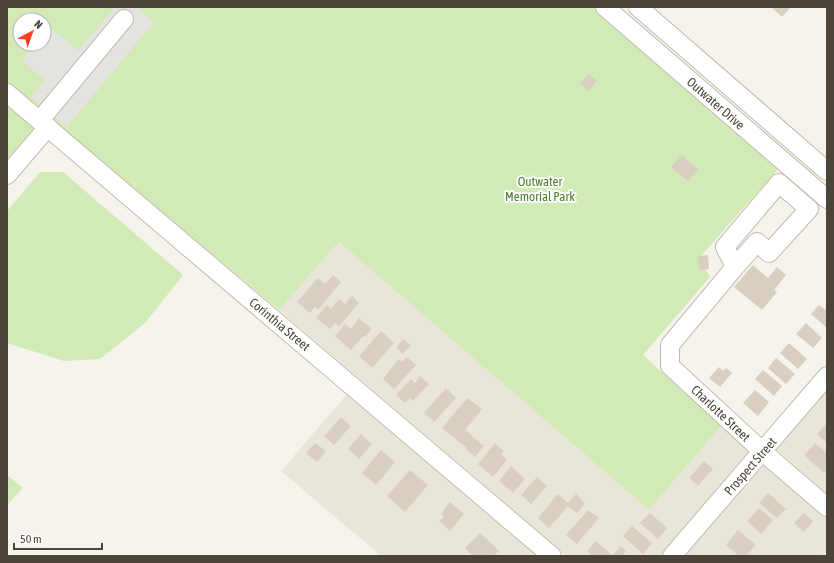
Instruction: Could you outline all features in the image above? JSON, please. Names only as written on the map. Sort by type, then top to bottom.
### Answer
[{"type":"street","name":"Outwater Drive","points":[[606,7],[827,199]]},
{"type":"street","name":"Outwater Drive","points":[[638,7],[827,171]]},
{"type":"street","points":[[7,175],[124,19]]},
{"type":"street","name":"Corinthia Street","points":[[7,93],[552,556]]},
{"type":"street","points":[[808,209],[779,183],[726,247],[735,267],[757,242],[769,253],[808,209],[827,204]]},
{"type":"street","name":"Charlotte Street","points":[[735,267],[670,345],[670,366],[762,451],[827,507]]},
{"type":"street","name":"Prospect Street","points":[[672,556],[827,376]]},
{"type":"shaded area","points":[[115,7],[136,7],[154,22],[67,127],[31,97],[45,80],[22,61],[29,52],[52,52],[52,29],[78,51]]},
{"type":"shaded area","points":[[339,242],[649,510],[721,426],[752,453],[660,556],[567,556],[279,310]]},
{"type":"shaded area","points":[[827,388],[827,494],[774,447]]},
{"type":"shaded area","points":[[347,394],[538,556],[381,556],[281,471]]},
{"type":"shaded area","points":[[765,462],[827,517],[827,551],[822,556],[680,556]]},
{"type":"green space","name":"Outwater Memorial Park","points":[[7,7],[593,7],[779,168],[699,258],[710,277],[643,355],[721,426],[649,510],[339,242],[279,310],[7,82]]},
{"type":"green space","points":[[7,105],[34,128],[7,159]]},
{"type":"green space","points":[[40,172],[63,172],[183,275],[145,323],[100,359],[64,361],[7,343],[7,211]]},
{"type":"green space","points":[[7,475],[23,488],[7,505]]},
{"type":"building","points":[[771,7],[791,7],[782,17]]},
{"type":"building","points":[[589,74],[597,81],[589,91],[580,83]]},
{"type":"building","points":[[682,155],[698,169],[688,181],[671,167]]},
{"type":"building","points":[[708,255],[709,269],[699,270],[698,256]]},
{"type":"building","points":[[753,265],[768,278],[777,267],[786,275],[774,290],[777,292],[762,310],[734,287]]},
{"type":"building","points":[[333,275],[341,282],[318,310],[315,307],[310,313],[297,302],[318,278],[325,284]]},
{"type":"building","points":[[352,296],[359,303],[339,326],[335,323],[330,329],[316,318],[327,305],[331,309],[339,299],[345,304]]},
{"type":"building","points":[[819,305],[827,311],[827,328],[811,314]]},
{"type":"building","points":[[359,318],[372,329],[365,337],[363,336],[351,350],[335,336],[345,324],[351,329]]},
{"type":"building","points":[[806,323],[822,338],[813,348],[796,334]]},
{"type":"building","points":[[381,331],[394,343],[372,368],[359,356]]},
{"type":"building","points":[[403,339],[411,345],[403,354],[396,348]]},
{"type":"building","points":[[789,343],[807,359],[798,369],[780,353]]},
{"type":"building","points":[[407,357],[416,365],[394,389],[383,379],[399,359],[402,362]]},
{"type":"building","points":[[776,358],[795,374],[786,384],[768,368]]},
{"type":"building","points":[[719,367],[723,371],[726,368],[732,373],[720,387],[709,378]]},
{"type":"building","points":[[763,370],[782,386],[774,396],[755,379]]},
{"type":"building","points":[[420,376],[429,384],[413,401],[410,398],[405,403],[396,395],[411,379],[415,383]]},
{"type":"building","points":[[446,388],[456,398],[434,422],[424,413]]},
{"type":"building","points":[[755,390],[769,402],[758,416],[743,403]]},
{"type":"building","points":[[467,398],[482,409],[465,430],[484,446],[475,457],[466,449],[467,448],[442,428]]},
{"type":"building","points":[[341,417],[351,426],[334,445],[324,436]]},
{"type":"building","points":[[826,424],[827,425],[827,443],[817,434]]},
{"type":"building","points":[[361,434],[372,444],[359,459],[348,449]]},
{"type":"building","points":[[315,443],[326,451],[317,462],[306,453]]},
{"type":"building","points":[[495,443],[504,451],[501,455],[507,460],[493,477],[478,464]]},
{"type":"building","points":[[815,443],[827,453],[827,470],[824,473],[804,455]]},
{"type":"building","points":[[381,450],[395,462],[376,485],[362,473]]},
{"type":"building","points":[[704,461],[713,469],[698,486],[689,478]]},
{"type":"building","points":[[511,466],[525,479],[513,493],[499,481]]},
{"type":"building","points":[[410,470],[428,485],[405,512],[387,496]]},
{"type":"building","points":[[537,477],[547,486],[531,504],[521,495]]},
{"type":"building","points":[[768,493],[786,509],[777,518],[759,503]]},
{"type":"building","points":[[558,494],[568,503],[576,494],[585,503],[577,513],[568,506],[549,528],[538,518]]},
{"type":"building","points":[[450,502],[464,514],[450,531],[439,521],[444,516],[441,514]]},
{"type":"building","points":[[759,508],[773,520],[761,534],[747,521]]},
{"type":"building","points":[[588,510],[599,518],[577,544],[566,535]]},
{"type":"building","points":[[650,513],[667,528],[658,539],[640,523]]},
{"type":"building","points":[[804,513],[813,521],[804,532],[794,523]]},
{"type":"building","points":[[632,526],[652,543],[643,554],[623,536]]},
{"type":"building","points":[[738,530],[756,545],[746,556],[739,556],[726,545]]},
{"type":"building","points":[[480,533],[499,551],[493,556],[473,556],[465,548]]},
{"type":"building","points":[[596,541],[611,554],[609,556],[592,556],[587,551]]},
{"type":"building","points":[[621,546],[626,551],[622,556],[612,556]]}]
